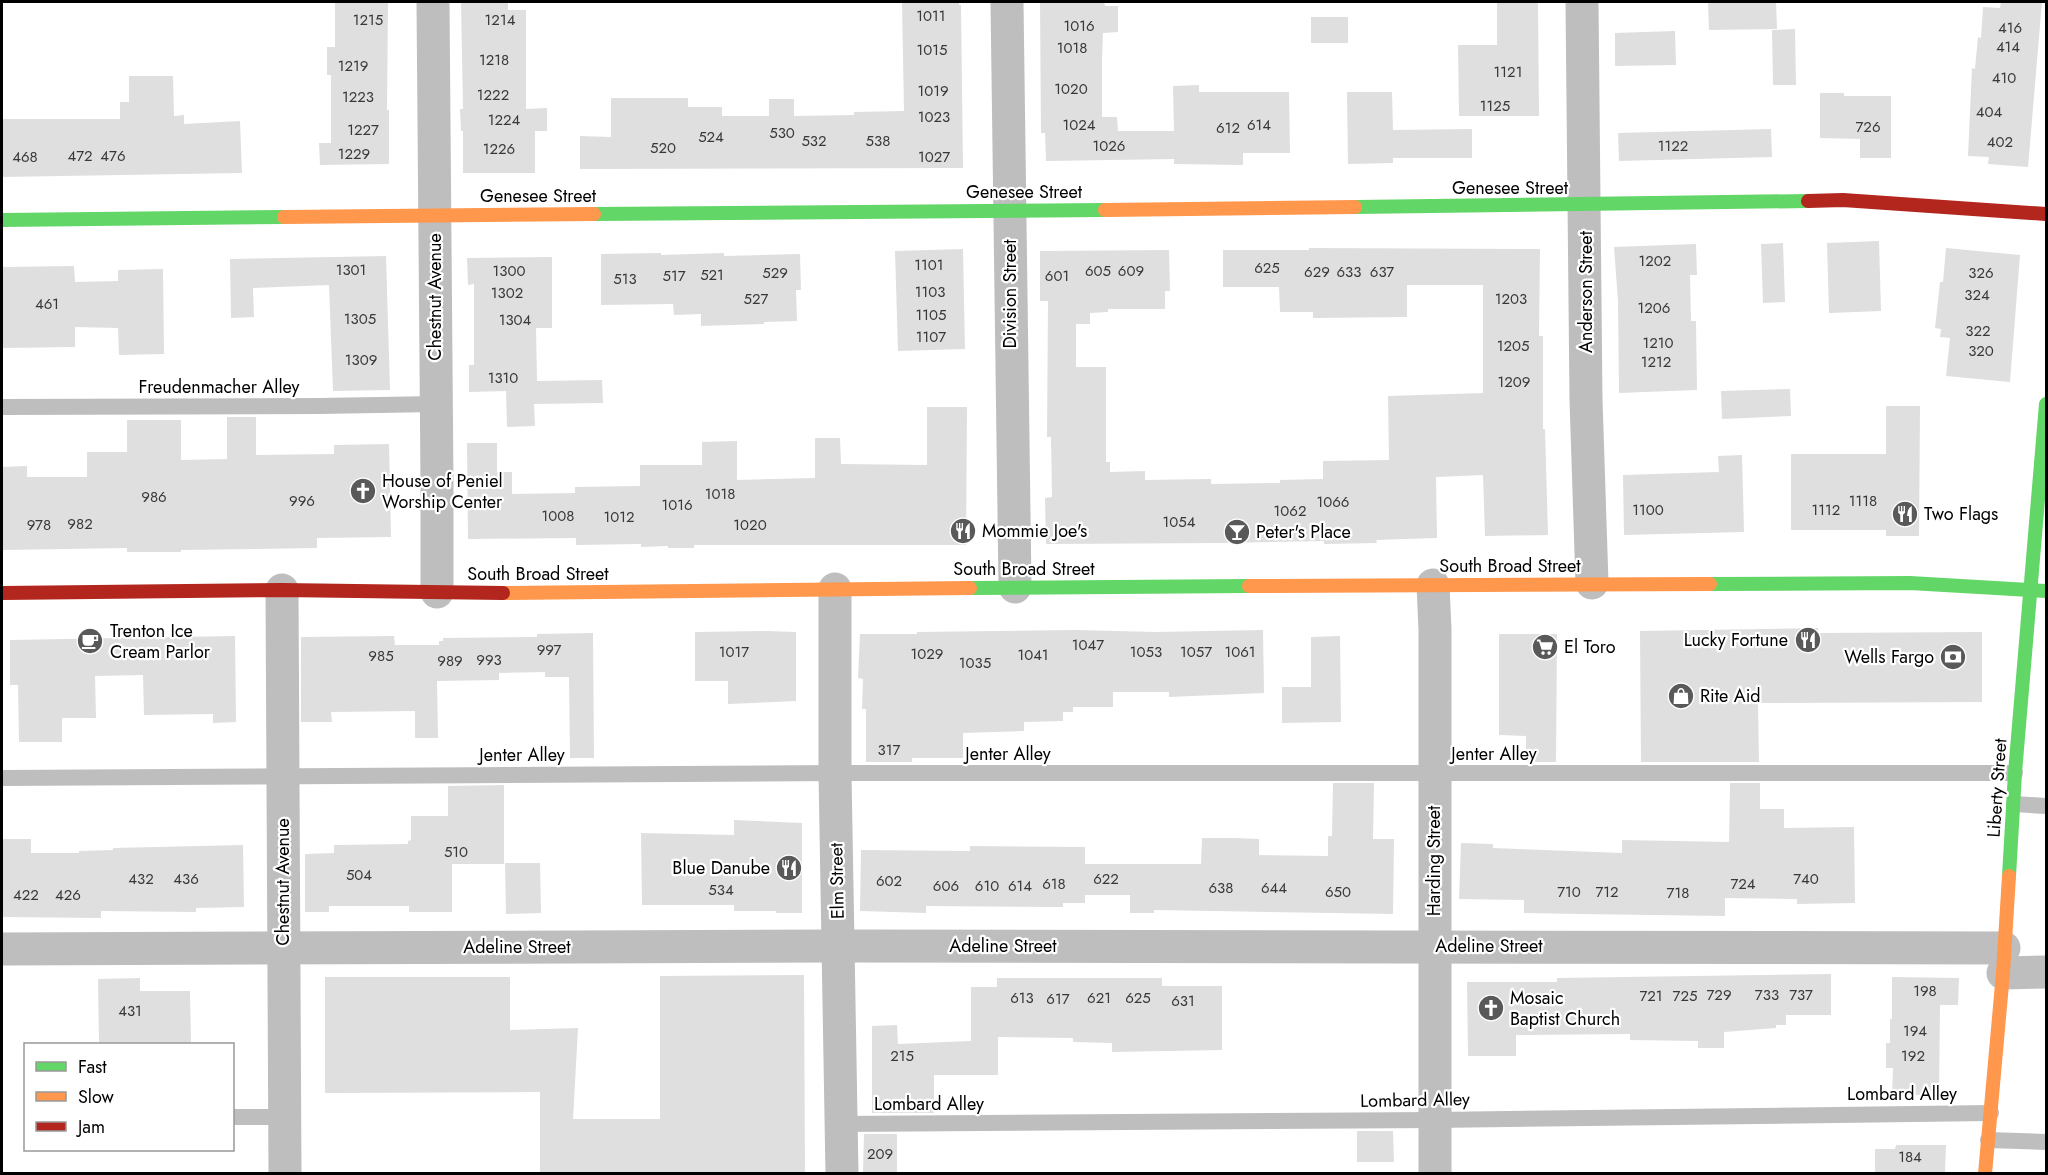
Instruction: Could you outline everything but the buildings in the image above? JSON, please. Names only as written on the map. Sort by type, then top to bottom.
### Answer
[{"type":"street","name":"Chestnut Avenue","points":[[433,2],[436,592]]},
{"type":"street","name":"Division Street","points":[[1007,2],[1015,586]]},
{"type":"street","name":"Anderson Street","points":[[1582,2],[1586,205],[1586,400],[1592,583]]},
{"type":"street","name":"Genesee Street","points":[[2,220],[1586,205],[1843,200],[2046,214]]},
{"type":"street","name":"Liberty Street","points":[[1985,1173],[2046,404]]},
{"type":"street","name":"South Broad Street","points":[[2,593],[282,590],[514,593],[1015,586],[1592,583],[1910,583],[2046,591]]},
{"type":"street","name":"Harding Street","points":[[1433,585],[1435,630],[1435,1173]]},
{"type":"street","name":"Elm Street","points":[[836,589],[836,773],[842,1173]]},
{"type":"street","name":"Chestnut Avenue","points":[[282,590],[285,1173]]},
{"type":"street","name":"Adeline Street","points":[[2,950],[283,947],[1434,946],[2003,960],[2046,972]]},
{"type":"lane","name":"Freudenmacher Alley","points":[[2,407],[436,404]]},
{"type":"lane","name":"Jenter Alley","points":[[2,778],[836,773],[2015,773]]},
{"type":"lane","points":[[2014,804],[2046,806]]},
{"type":"lane","name":"Lombard Alley","points":[[840,1124],[1991,1113]]},
{"type":"lane","points":[[234,1117],[284,1116]]},
{"type":"lane","points":[[1988,1140],[2046,1142]]},
{"type":"traffic: fast","points":[[1355,207],[1808,201]]},
{"type":"traffic: fast","points":[[594,214],[1105,210]]},
{"type":"traffic: fast","points":[[2,220],[284,217]]},
{"type":"traffic: fast","points":[[2009,876],[2015,773],[2046,404]]},
{"type":"traffic: fast","points":[[1710,584],[1910,583],[2046,591]]},
{"type":"traffic: fast","points":[[970,588],[1249,586]]},
{"type":"traffic: slow","points":[[1105,210],[1355,207]]},
{"type":"traffic: slow","points":[[284,217],[594,214]]},
{"type":"traffic: slow","points":[[1249,586],[1710,584]]},
{"type":"traffic: slow","points":[[503,593],[970,588]]},
{"type":"traffic: slow","points":[[1985,1174],[2003,973],[2009,876]]},
{"type":"traffic: jam","points":[[1808,201],[1843,200],[2046,214]]},
{"type":"traffic: jam","points":[[2,593],[282,590],[503,593]]},
{"type":"place","name":"House of Peniel Worship Center","points":[[363,491]]},
{"type":"place","name":"Two Flags","points":[[1905,514]]},
{"type":"place","name":"Mommie Joe's","points":[[963,531]]},
{"type":"place","name":"Peter's Place","points":[[1237,532]]},
{"type":"place","name":"Lucky Fortune","points":[[1808,640]]},
{"type":"place","name":"Trenton Ice Cream Parlor","points":[[90,641]]},
{"type":"place","name":"El Toro","points":[[1545,647]]},
{"type":"place","name":"Wells Fargo","points":[[1953,657]]},
{"type":"place","name":"Rite Aid","points":[[1681,696]]},
{"type":"place","name":"Blue Danube","points":[[789,868]]},
{"type":"place","name":"Mosaic Baptist Church","points":[[1491,1008]]}]
